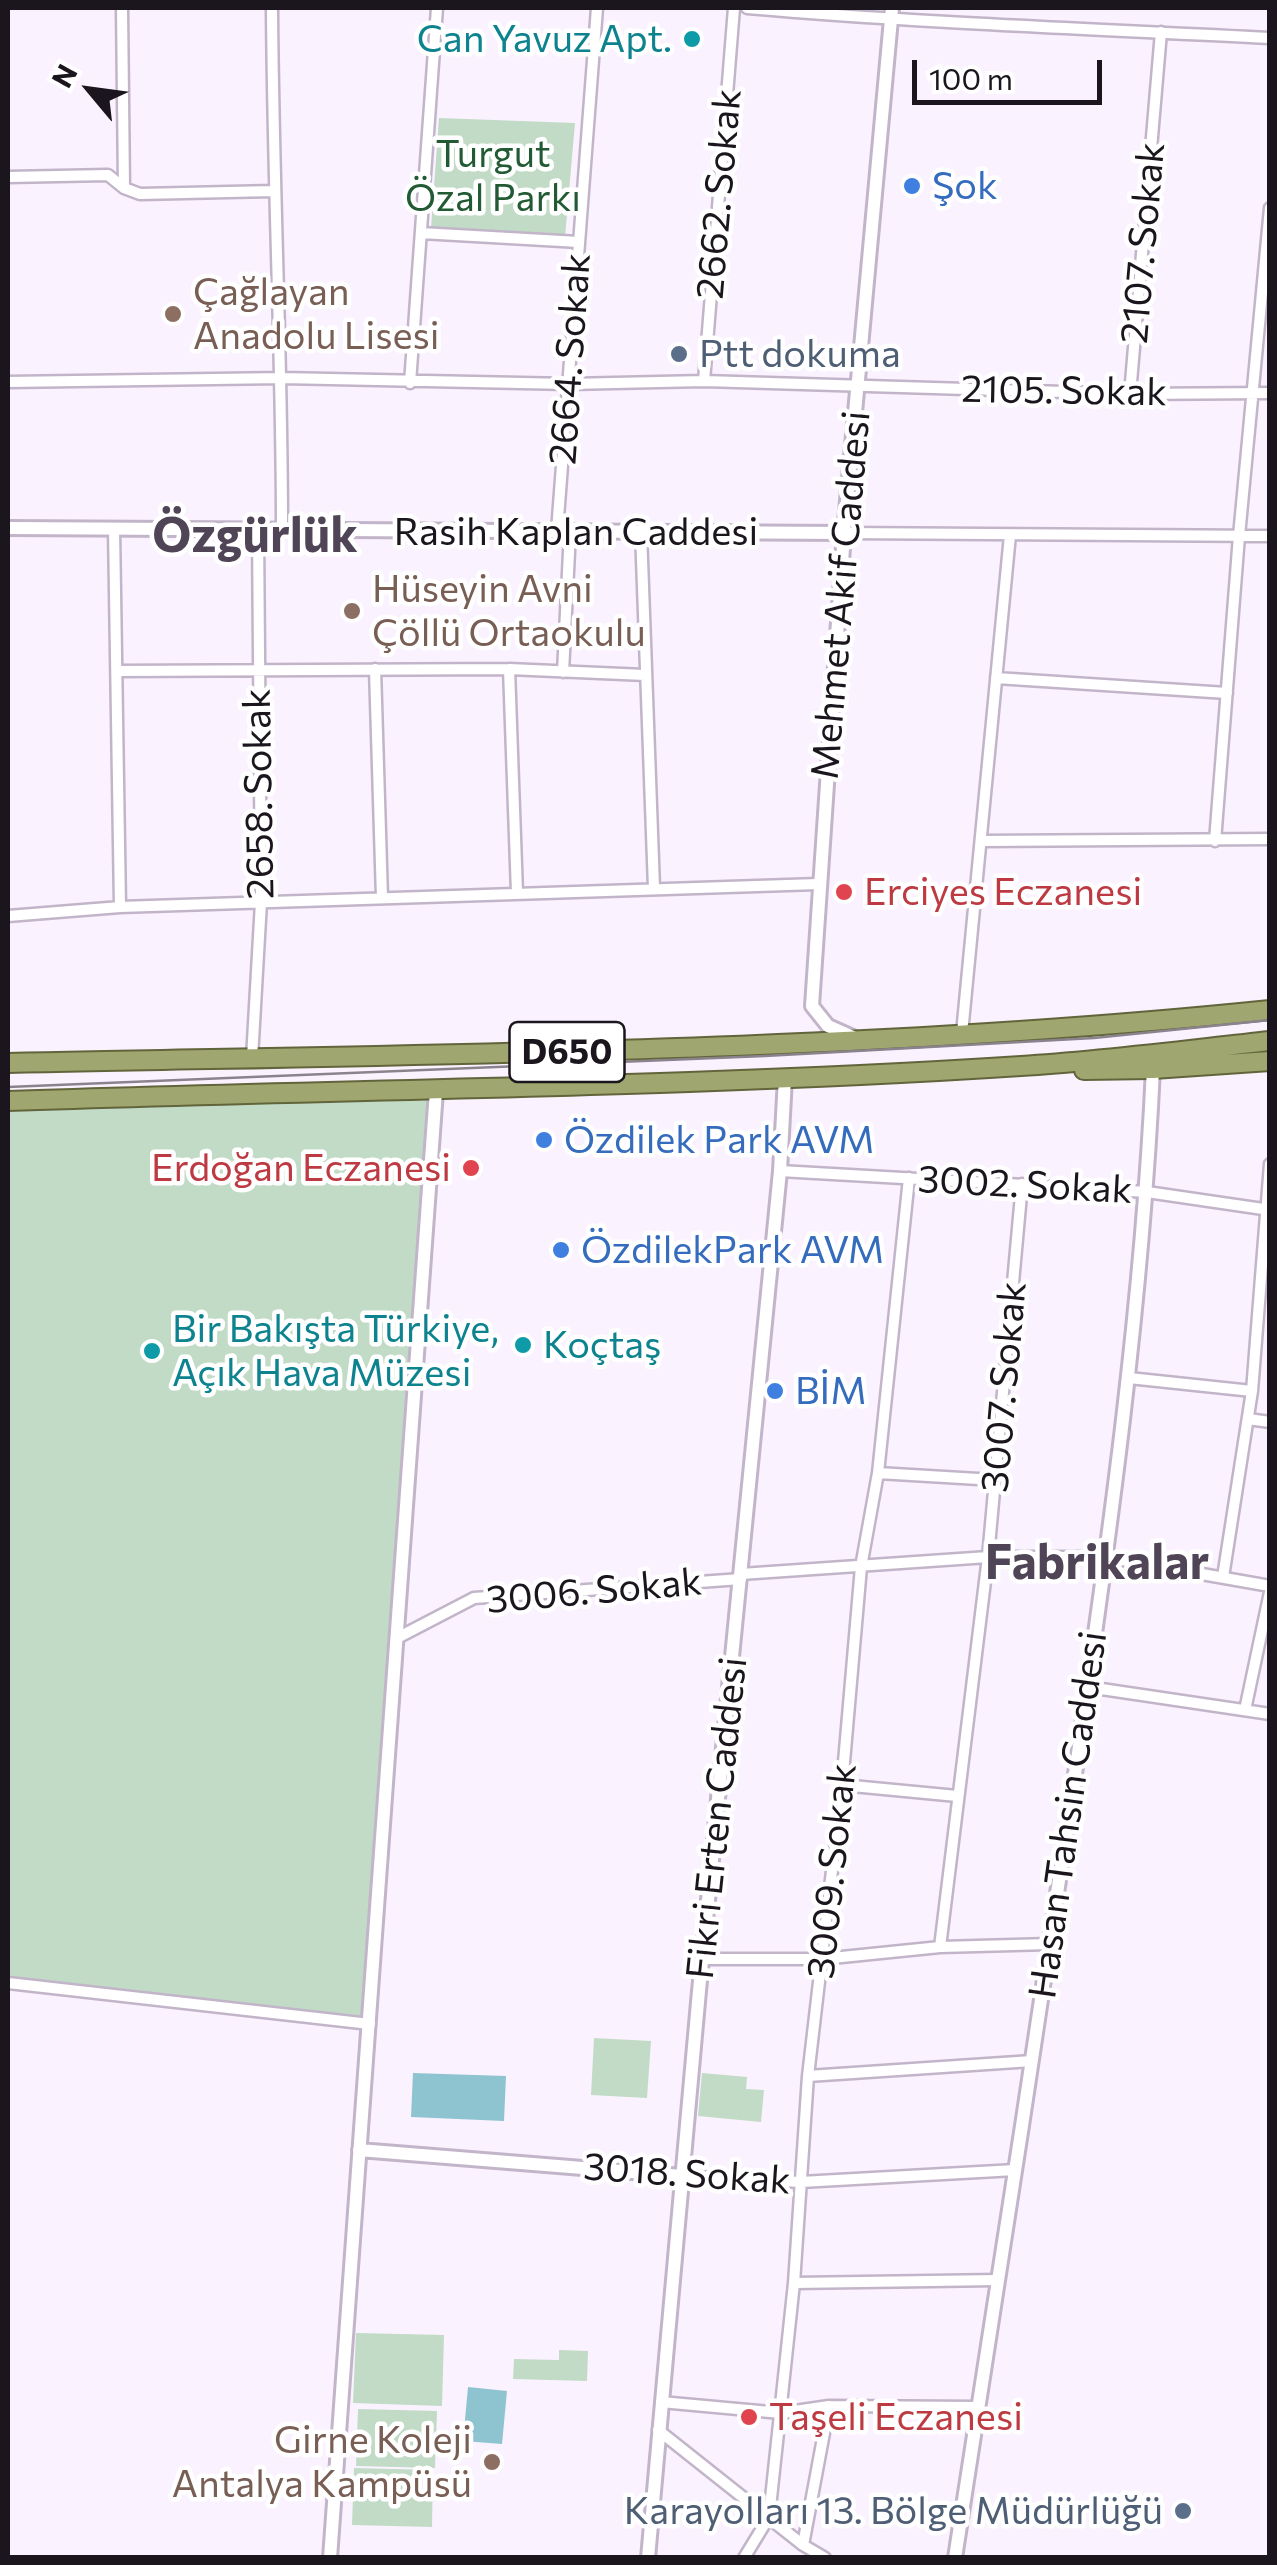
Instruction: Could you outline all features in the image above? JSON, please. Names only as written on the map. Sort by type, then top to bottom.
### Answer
[{"type":"highway","points":[[1046,1028],[1118,1014],[1270,1001]]},
{"type":"highway","name":"D650","points":[[8,1063],[496,1055],[1126,1025],[1270,1010]]},
{"type":"highway","name":"D650","points":[[9,1100],[436,1091],[786,1078],[1024,1066],[1270,1041]]},
{"type":"highway","points":[[1024,1066],[1153,1069],[1270,1061]]},
{"type":"street","points":[[122,8],[124,188]]},
{"type":"street","points":[[272,8],[282,529]]},
{"type":"street","points":[[410,383],[437,8]]},
{"type":"street","name":"2664. Sokak","points":[[564,672],[568,384],[597,8]]},
{"type":"street","name":"2662. Sokak","points":[[704,381],[734,8]]},
{"type":"street","points":[[747,8],[1270,38]]},
{"type":"street","name":"Mehmet Akif Caddesi","points":[[858,1039],[828,1026],[812,1006],[844,534],[891,14]]},
{"type":"street","name":"2107. Sokak","points":[[1130,394],[1161,32]]},
{"type":"street","points":[[8,177],[108,175],[124,188],[140,194],[274,191]]},
{"type":"street","points":[[1215,841],[1270,208]]},
{"type":"street","points":[[421,233],[579,242]]},
{"type":"street","name":"2105. Sokak","points":[[8,382],[282,378],[410,383],[704,381],[1130,394],[1270,393]]},
{"type":"street","name":"Rasih Kaplan Caddesi","points":[[8,528],[844,534]]},
{"type":"street","points":[[114,529],[120,907]]},
{"type":"street","name":"2658. Sokak","points":[[252,1058],[261,902],[258,530]]},
{"type":"street","points":[[641,532],[654,888]]},
{"type":"street","points":[[844,534],[1270,536]]},
{"type":"street","points":[[962,1032],[1010,535]]},
{"type":"street","points":[[376,669],[382,898]]},
{"type":"street","points":[[118,671],[509,669],[645,675]]},
{"type":"street","points":[[509,669],[517,893]]},
{"type":"street","points":[[996,678],[1227,694]]},
{"type":"street","points":[[981,841],[1270,839]]},
{"type":"street","points":[[8,916],[120,907],[818,884]]},
{"type":"street","name":"Hasan Tahsin Caddesi","points":[[955,2558],[1106,1558],[1147,1192],[1153,1069]]},
{"type":"street","name":"Fikri Erten Caddesi","points":[[648,2558],[786,1078]]},
{"type":"street","points":[[330,2558],[436,1091]]},
{"type":"street","points":[[1222,1577],[1252,1392],[1270,1164]]},
{"type":"street","name":"3002. Sokak","points":[[780,1171],[1147,1192],[1268,1210]]},
{"type":"street","name":"3009. Sokak","points":[[744,2558],[769,2517],[794,2283],[808,2076],[842,1784],[861,1567],[878,1473],[909,1178]]},
{"type":"street","name":"3007. Sokak","points":[[940,1947],[988,1557],[1022,1184]]},
{"type":"street","points":[[1128,1378],[1252,1392]]},
{"type":"street","points":[[1248,1419],[1270,1422]]},
{"type":"street","points":[[878,1473],[995,1480]]},
{"type":"street","name":"3006. Sokak","points":[[397,1638],[474,1598],[988,1557],[1106,1558],[1270,1589]]},
{"type":"street","points":[[1245,1710],[1270,1589]]},
{"type":"street","points":[[1088,1687],[1270,1714]]},
{"type":"street","points":[[842,1784],[957,1796]]},
{"type":"street","points":[[702,1959],[822,1958],[940,1947],[1050,1944]]},
{"type":"street","points":[[8,1983],[370,2024]]},
{"type":"street","points":[[808,2076],[1032,2061]]},
{"type":"street","name":"3018. Sokak","points":[[359,2150],[802,2182],[1015,2170]]},
{"type":"street","points":[[794,2283],[998,2280]]},
{"type":"street","points":[[660,2402],[781,2413],[829,2406],[978,2407]]},
{"type":"street","points":[[803,2545],[829,2406]]},
{"type":"street","points":[[658,2430],[803,2545],[825,2558]]},
{"type":"green space","name":"Turgut Özal Parkı","points":[[439,118],[575,123],[565,237],[431,228]]},
{"type":"green space","points":[[436,1091],[370,2024],[8,1983],[8,1104]]},
{"type":"green space","points":[[594,2038],[651,2041],[647,2098],[591,2095]]},
{"type":"green space","points":[[702,2073],[747,2077],[746,2089],[764,2090],[761,2122],[698,2116]]},
{"type":"green space","points":[[356,2333],[444,2335],[442,2406],[353,2403]]},
{"type":"green space","points":[[559,2350],[588,2351],[587,2381],[513,2379],[514,2359],[559,2360]]},
{"type":"green space","points":[[358,2409],[437,2411],[435,2468],[356,2466]]},
{"type":"green space","points":[[354,2468],[433,2470],[432,2527],[352,2525]]},
{"type":"water","points":[[413,2073],[506,2076],[504,2121],[411,2117]]},
{"type":"water","points":[[468,2387],[507,2391],[502,2444],[463,2441]]},
{"type":"tram line","points":[[8,1087],[765,1056],[1094,1038],[1270,1020]]},
{"type":"place","name":"Can Yavuz Apt.","points":[[692,39]]},
{"type":"place","name":"Şok","points":[[912,186]]},
{"type":"place","name":"Çağlayan Anadolu Lisesi","points":[[173,314]]},
{"type":"place","name":"Ptt dokuma","points":[[679,354]]},
{"type":"place","name":"Hüseyin Avni Çöllü Ortaokulu","points":[[352,611]]},
{"type":"place","name":"Erciyes Eczanesi","points":[[844,892]]},
{"type":"place","name":"Özdilek Park AVM","points":[[544,1140]]},
{"type":"place","name":"Erdoğan Eczanesi","points":[[471,1168]]},
{"type":"place","name":"ÖzdilekPark AVM","points":[[561,1250]]},
{"type":"place","name":"Koçtaş","points":[[523,1345]]},
{"type":"place","name":"Bir Bakışta Türkiye, Açık Hava Müzesi","points":[[152,1351]]},
{"type":"place","name":"BİM","points":[[775,1391]]},
{"type":"place","name":"Taşeli Eczanesi","points":[[749,2417]]},
{"type":"place","name":"Girne Koleji Antalya Kampüsü","points":[[492,2462]]},
{"type":"place","name":"Karayolları 13. Bölge Müdürlüğü","points":[[1183,2511]]},
{"type":"district","name":"Özgürlük","points":[[255,536]]},
{"type":"district","name":"Fabrikalar","points":[[1097,1563]]}]
